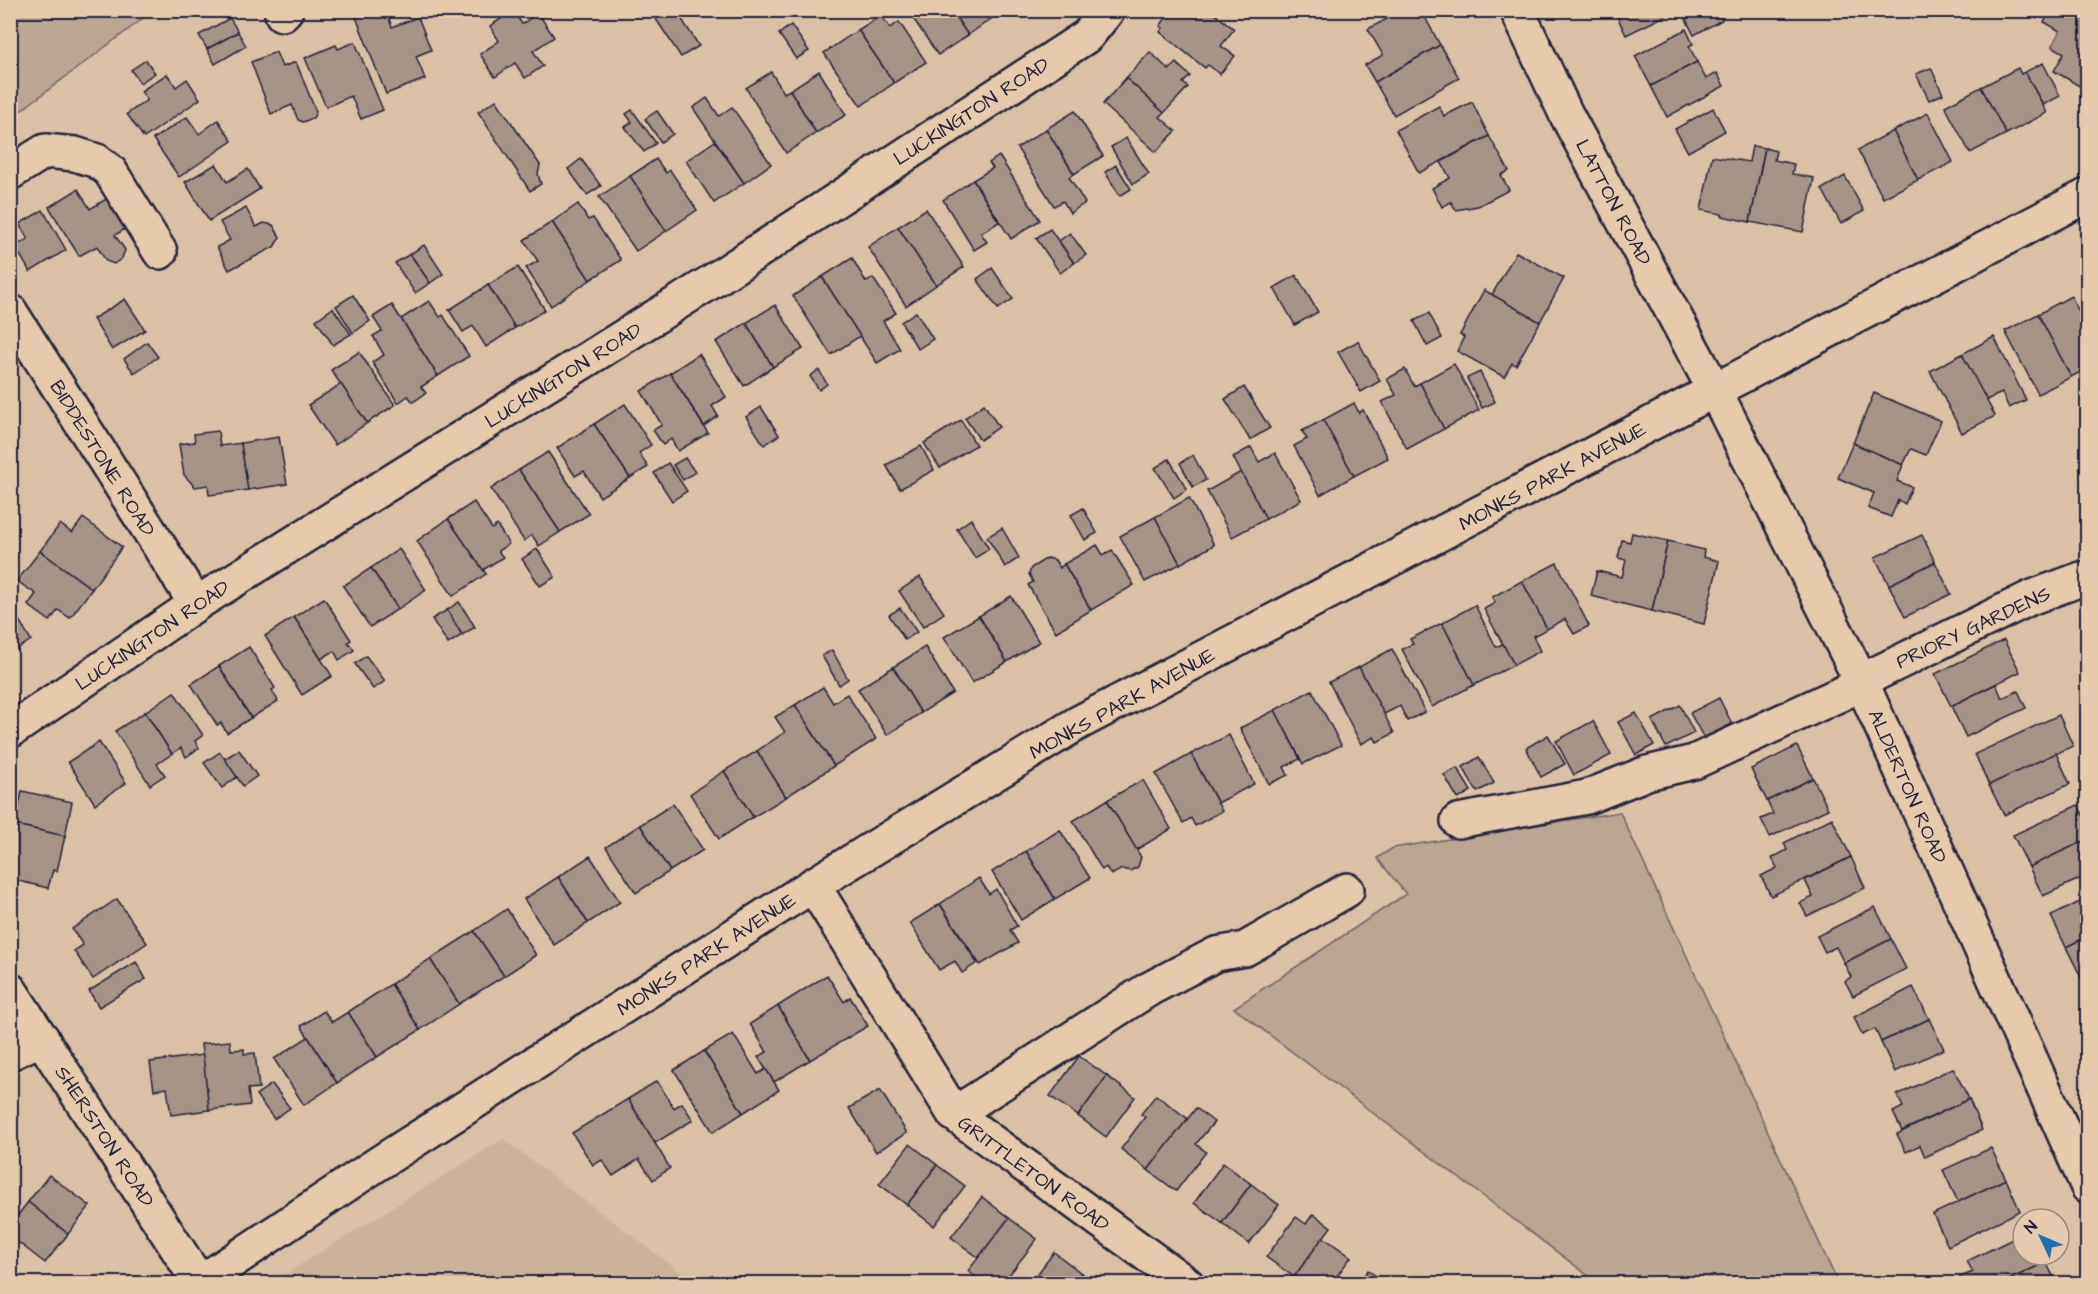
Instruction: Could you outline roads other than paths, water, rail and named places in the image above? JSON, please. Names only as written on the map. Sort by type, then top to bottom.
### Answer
[{"type":"street","name":"LUCKINGTON ROAD","points":[[10,731],[196,604],[724,274],[1087,36],[1108,10]]},
{"type":"street","name":"LATTON ROAD","points":[[1517,10],[1566,114],[1715,391]]},
{"type":"street","points":[[10,173],[45,151],[75,154],[97,161],[110,171],[160,252]]},
{"type":"street","name":"MONKS PARK AVENUE","points":[[198,1283],[813,885],[1078,723],[2088,195]]},
{"type":"street","name":"BIDDESTONE ROAD","points":[[10,311],[196,604]]},
{"type":"street","name":"ALDERTON ROAD","points":[[1715,391],[1862,682],[2088,1187]]},
{"type":"street","name":"PRIORY GARDENS","points":[[1458,821],[1587,797],[1647,773],[1694,762],[2030,598],[2082,579],[2088,579]]},
{"type":"street","name":"GRITTLETON ROAD","points":[[813,885],[954,1114],[1187,1284]]},
{"type":"street","points":[[954,1114],[1149,989],[1216,954],[1245,949],[1347,890]]},
{"type":"street","name":"SHERSTON ROAD","points":[[10,990],[198,1283]]},
{"type":"street","points":[[10,1053],[42,1038]]}]
